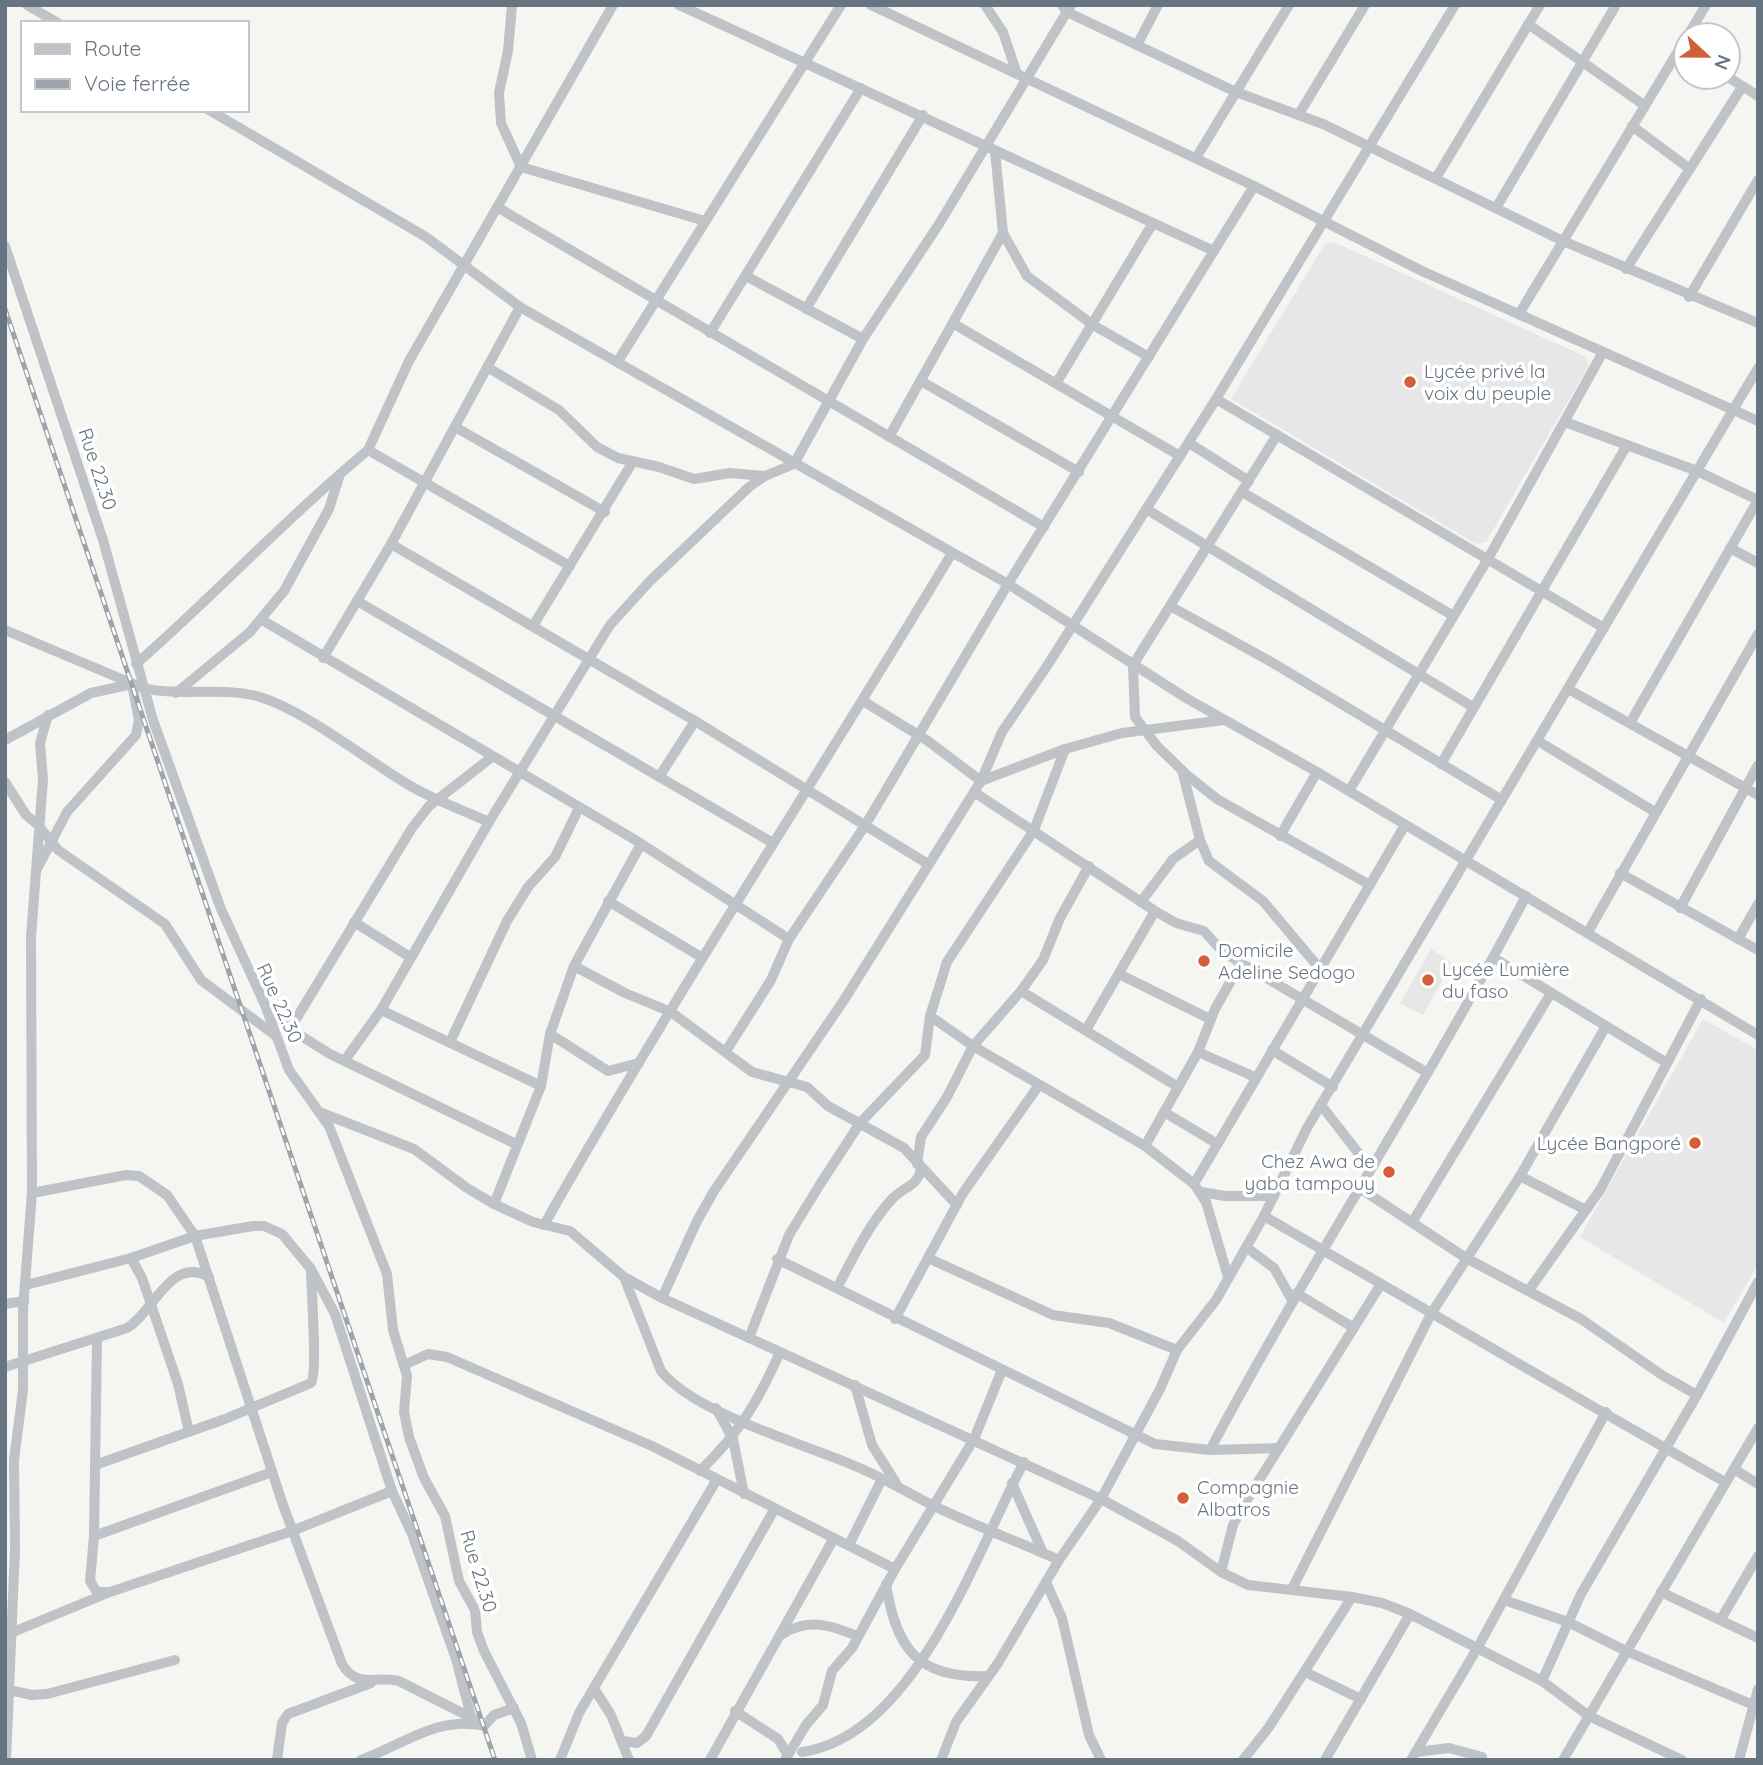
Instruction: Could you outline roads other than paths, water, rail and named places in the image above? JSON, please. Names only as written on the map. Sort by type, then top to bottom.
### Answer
[{"type":"street","points":[[27,5],[55,21]]},
{"type":"street","points":[[512,5],[508,51],[499,93],[501,124],[521,167],[705,221]]},
{"type":"street","points":[[136,664],[188,619],[261,544],[368,450],[409,361],[612,5]]},
{"type":"street","points":[[679,5],[1214,251]]},
{"type":"street","points":[[618,361],[841,5]]},
{"type":"street","points":[[871,5],[1519,314],[1732,412],[1758,421]]},
{"type":"street","points":[[985,5],[1003,32],[1021,78]]},
{"type":"street","points":[[1137,45],[1158,5]]},
{"type":"street","points":[[1196,158],[1289,5]]},
{"type":"street","points":[[1299,114],[1365,5]]},
{"type":"street","points":[[662,1298],[697,1221],[786,1083],[844,1000],[981,781],[1002,732],[1189,443],[1326,223],[1455,5]]},
{"type":"street","points":[[1436,178],[1540,5]]},
{"type":"street","points":[[1496,208],[1616,5]]},
{"type":"street","points":[[1697,21],[1706,5]]},
{"type":"street","points":[[345,1060],[382,1010],[489,822],[610,625],[649,581],[765,476],[794,464],[863,339],[991,149],[1021,78],[1067,7],[1137,45],[1236,92],[1299,114],[1563,241],[1689,297],[1758,323]]},
{"type":"street","points":[[1528,24],[1644,105]]},
{"type":"street","points":[[1519,314],[1672,61]]},
{"type":"street","points":[[1742,87],[1758,96]]},
{"type":"street","points":[[710,333],[861,88]]},
{"type":"street","points":[[1626,269],[1739,91]]},
{"type":"street","points":[[212,112],[413,228],[520,307],[1009,584],[1133,665],[1758,1035]]},
{"type":"street","points":[[806,309],[923,115]]},
{"type":"street","points":[[1632,126],[1690,169]]},
{"type":"street","points":[[991,149],[1003,233],[1033,283],[1093,325],[1149,357]]},
{"type":"street","points":[[1689,297],[1758,180]]},
{"type":"street","points":[[726,1051],[771,980],[789,939],[866,824],[1009,584],[1254,186]]},
{"type":"street","points":[[497,207],[655,302],[1044,527]]},
{"type":"street","points":[[1057,382],[1153,223]]},
{"type":"street","points":[[888,437],[1003,233]]},
{"type":"street","name":"Rue 22.30","points":[[5,246],[103,540],[143,688],[230,932],[265,1005],[289,1070],[321,1113],[387,1274],[393,1330],[404,1365],[404,1412],[408,1437],[424,1478],[445,1516],[459,1581],[475,1609],[477,1632],[514,1708],[532,1760]]},
{"type":"street","points":[[746,276],[863,339]]},
{"type":"street","points":[[323,658],[390,544],[520,307]]},
{"type":"street","points":[[954,324],[1180,456]]},
{"type":"street","points":[[1349,791],[1489,557],[1603,352]]},
{"type":"street","points":[[487,367],[559,410],[597,447],[632,463],[650,464],[694,480],[730,473],[765,476]]},
{"type":"street","points":[[941,1760],[956,1722],[988,1676],[1059,1559],[1101,1499],[1177,1350],[1216,1300],[1264,1216],[1321,1105],[1758,368]]},
{"type":"street","points":[[921,381],[1079,471]]},
{"type":"street","points":[[1216,399],[1489,557],[1541,592],[1604,628]]},
{"type":"street","points":[[1565,422],[1697,471],[1758,500],[1630,723]]},
{"type":"street","points":[[455,427],[605,512]]},
{"type":"street","points":[[1277,435],[1133,665],[1132,704],[1142,728],[1182,770],[1217,799],[1370,885]]},
{"type":"street","points":[[1189,443],[1249,481]]},
{"type":"street","points":[[1441,764],[1627,445]]},
{"type":"street","points":[[368,450],[570,566]]},
{"type":"street","points":[[533,626],[605,512],[632,463]]},
{"type":"street","points":[[176,693],[262,620],[314,539],[329,509],[340,474]]},
{"type":"street","points":[[1242,492],[1452,615]]},
{"type":"street","points":[[1146,509],[1473,708]]},
{"type":"street","points":[[390,544],[695,721],[928,864]]},
{"type":"street","points":[[1730,548],[1758,564]]},
{"type":"street","points":[[544,1225],[701,957],[863,701],[952,553]]},
{"type":"street","points":[[357,601],[773,843]]},
{"type":"street","points":[[1170,606],[1502,800]]},
{"type":"street","points":[[262,620],[641,844],[789,939]]},
{"type":"street","points":[[5,630],[143,688],[176,693],[236,693],[259,697],[300,717],[410,786],[489,822]]},
{"type":"street","points":[[1588,932],[1758,634]]},
{"type":"street","points":[[5,740],[91,693],[132,684]]},
{"type":"street","points":[[35,872],[66,812],[136,735],[139,720],[132,684]]},
{"type":"street","points":[[1568,689],[1758,795]]},
{"type":"street","points":[[863,701],[918,735],[981,781]]},
{"type":"street","points":[[6,1760],[9,1690],[7,1635],[16,1539],[14,1460],[23,1390],[24,1301],[32,1193],[31,937],[43,779],[40,743],[48,715]]},
{"type":"street","points":[[981,781],[1065,749],[1142,728],[1226,720]]},
{"type":"street","points":[[659,777],[695,721]]},
{"type":"street","points":[[1538,741],[1655,812]]},
{"type":"street","points":[[749,1338],[777,1259],[789,1235],[860,1123],[925,1055],[930,1016],[947,962],[1034,830],[1065,749]]},
{"type":"street","points":[[290,1030],[412,828],[439,799],[492,757]]},
{"type":"street","points":[[1680,908],[1758,765]]},
{"type":"street","points":[[1182,770],[1200,840],[1209,862],[1263,901],[1320,969]]},
{"type":"street","points":[[1280,836],[1317,772]]},
{"type":"street","points":[[5,782],[26,815],[38,825],[58,850],[165,924],[201,980],[276,1036]]},
{"type":"street","points":[[974,792],[1155,911],[1175,923],[1204,931],[1220,949],[1241,964],[1426,1073]]},
{"type":"street","points":[[450,1042],[507,921],[528,887],[555,857],[579,808]]},
{"type":"street","points":[[1228,1277],[1198,1188],[1216,1143],[1405,825]]},
{"type":"street","points":[[1141,902],[1173,859],[1200,840]]},
{"type":"street","points":[[494,1204],[541,1086],[550,1034],[574,966],[641,844]]},
{"type":"street","points":[[837,1288],[895,1195],[917,1181],[921,1137],[947,1097],[973,1046],[1021,991],[1043,960],[1060,918],[1089,866]]},
{"type":"street","points":[[1620,873],[1758,950]]},
{"type":"street","points":[[1210,1450],[1294,1297],[1361,1189],[1370,1168],[1494,958],[1526,897]]},
{"type":"street","points":[[608,901],[701,957]]},
{"type":"street","points":[[1738,939],[1758,904]]},
{"type":"street","points":[[1086,1030],[1155,911]]},
{"type":"street","points":[[354,922],[410,957]]},
{"type":"street","points":[[1494,958],[1667,1062]]},
{"type":"street","points":[[1145,1146],[1198,1052],[1210,1019],[1241,964]]},
{"type":"street","points":[[574,966],[625,993],[671,1012],[752,1072],[807,1087],[828,1106],[904,1148],[957,1205]]},
{"type":"street","points":[[1119,974],[1210,1019]]},
{"type":"street","points":[[1021,991],[1178,1087]]},
{"type":"street","points":[[1413,1221],[1551,993]]},
{"type":"street","points":[[1530,1290],[1586,1210],[1701,999]]},
{"type":"street","points":[[265,1005],[290,1030],[516,1144]]},
{"type":"street","points":[[382,1010],[541,1086]]},
{"type":"street","points":[[930,1016],[973,1046],[1145,1146],[1198,1188],[1225,1196],[1274,1196]]},
{"type":"street","points":[[1292,1589],[1431,1314],[1520,1176],[1606,1026]]},
{"type":"street","points":[[550,1034],[608,1070],[639,1063]]},
{"type":"street","points":[[1272,1050],[1333,1087]]},
{"type":"street","points":[[1198,1052],[1255,1077]]},
{"type":"street","points":[[895,1318],[957,1205],[1040,1085]]},
{"type":"street","points":[[1321,1105],[1370,1168]]},
{"type":"street","points":[[1164,1112],[1216,1143]]},
{"type":"street","points":[[321,1113],[414,1149],[467,1188],[494,1204],[579,1236],[624,1277],[662,1298],[1101,1499],[1178,1541],[1221,1572],[1248,1585],[1352,1597],[1382,1603],[1410,1614],[1542,1681],[1589,1716],[1682,1760]]},
{"type":"street","points":[[32,1193],[112,1175],[139,1176],[167,1195],[195,1236],[292,1531],[342,1664],[356,1679],[371,1682]]},
{"type":"street","points":[[1520,1176],[1586,1210]]},
{"type":"street","points":[[1361,1189],[1466,1258],[1530,1290],[1697,1395]]},
{"type":"street","points":[[1264,1216],[1521,1367],[1606,1412],[1725,1482]]},
{"type":"street","points":[[26,1285],[131,1258],[195,1236],[264,1226],[282,1234],[311,1269],[335,1314],[392,1491],[412,1534],[474,1721]]},
{"type":"street","points":[[1246,1247],[1274,1268],[1294,1297],[1354,1328]]},
{"type":"street","points":[[131,1258],[178,1384],[189,1432]]},
{"type":"street","points":[[928,1258],[1053,1315],[1109,1323],[1177,1350]]},
{"type":"street","points":[[777,1259],[1002,1370],[1165,1446],[1210,1450],[1279,1448]]},
{"type":"street","points":[[95,1465],[252,1408],[314,1380],[316,1369],[312,1339],[311,1269]]},
{"type":"street","points":[[5,1367],[135,1323],[165,1287],[187,1272],[197,1272],[209,1277]]},
{"type":"street","points":[[624,1277],[661,1371],[670,1383],[690,1396],[799,1447],[846,1462],[932,1505],[1059,1559]]},
{"type":"street","points":[[1542,1681],[1581,1594],[1697,1395],[1758,1282]]},
{"type":"street","points":[[1221,1572],[1233,1525],[1381,1284]]},
{"type":"street","points":[[5,1304],[24,1301]]},
{"type":"street","points":[[97,1338],[94,1536],[90,1581],[97,1592],[110,1592]]},
{"type":"street","points":[[701,1471],[733,1439],[745,1421],[761,1396],[780,1352]]},
{"type":"street","points":[[404,1365],[428,1354],[447,1357],[508,1386],[652,1446],[716,1481],[894,1569]]},
{"type":"street","points":[[787,1757],[801,1732],[823,1705],[832,1671],[849,1652],[894,1569],[974,1439],[1002,1370]]},
{"type":"street","points":[[855,1385],[872,1445],[898,1486]]},
{"type":"street","points":[[716,1408],[733,1439],[744,1494]]},
{"type":"street","points":[[1414,1756],[1478,1647],[1606,1412]]},
{"type":"street","points":[[1563,1760],[1758,1428]]},
{"type":"street","points":[[801,1732],[803,1756],[847,1734],[900,1692],[947,1618],[1024,1462]]},
{"type":"street","points":[[1734,1469],[1758,1484]]},
{"type":"street","points":[[94,1536],[272,1472]]},
{"type":"street","points":[[849,1545],[882,1479]]},
{"type":"street","points":[[560,1760],[573,1726],[716,1481]]},
{"type":"street","points":[[1012,1483],[1043,1553]]},
{"type":"street","points":[[7,1635],[110,1592],[292,1531],[392,1491]]},
{"type":"street","points":[[622,1741],[637,1743],[646,1736],[774,1510]]},
{"type":"street","points":[[710,1760],[834,1538]]},
{"type":"street","points":[[1721,1619],[1758,1556]]},
{"type":"street","points":[[1046,1582],[1062,1618],[1088,1735],[1101,1760]]},
{"type":"street","points":[[886,1583],[896,1625],[920,1662],[927,1668],[957,1676],[988,1676]]},
{"type":"street","points":[[1661,1592],[1758,1638]]},
{"type":"street","points":[[1243,1760],[1269,1727],[1352,1597]]},
{"type":"street","points":[[1504,1600],[1569,1622],[1626,1651],[1755,1705]]},
{"type":"street","points":[[1325,1760],[1410,1614]]},
{"type":"street","points":[[778,1637],[797,1626],[816,1623],[857,1636]]},
{"type":"street","points":[[9,1690],[33,1695],[47,1694],[175,1660]]},
{"type":"street","points":[[1305,1672],[1361,1699]]},
{"type":"street","points":[[277,1760],[282,1723],[288,1714],[371,1682],[387,1679],[399,1681],[484,1726],[494,1715],[514,1708]]},
{"type":"street","points":[[1739,1760],[1758,1689]]},
{"type":"street","points":[[594,1690],[606,1706],[629,1760]]},
{"type":"street","points":[[735,1712],[778,1739],[787,1757]]},
{"type":"street","points":[[361,1760],[399,1746],[435,1727],[474,1721]]},
{"type":"street","points":[[1414,1756],[1448,1748],[1484,1759]]},
{"type":"railway","points":[[5,309],[495,1760]]},
{"type":"place","name":"Lycée privé la voix du peuple","points":[[1410,382]]},
{"type":"place","name":"Domicile Adeline Sedogo","points":[[1204,961]]},
{"type":"place","name":"Lycée Lumière du faso","points":[[1428,980]]},
{"type":"place","name":"Lycée Bangporé","points":[[1695,1143]]},
{"type":"place","name":"Chez Awa de yaba tampouy","points":[[1389,1172]]},
{"type":"place","name":"Compagnie Albatros","points":[[1183,1498]]}]
